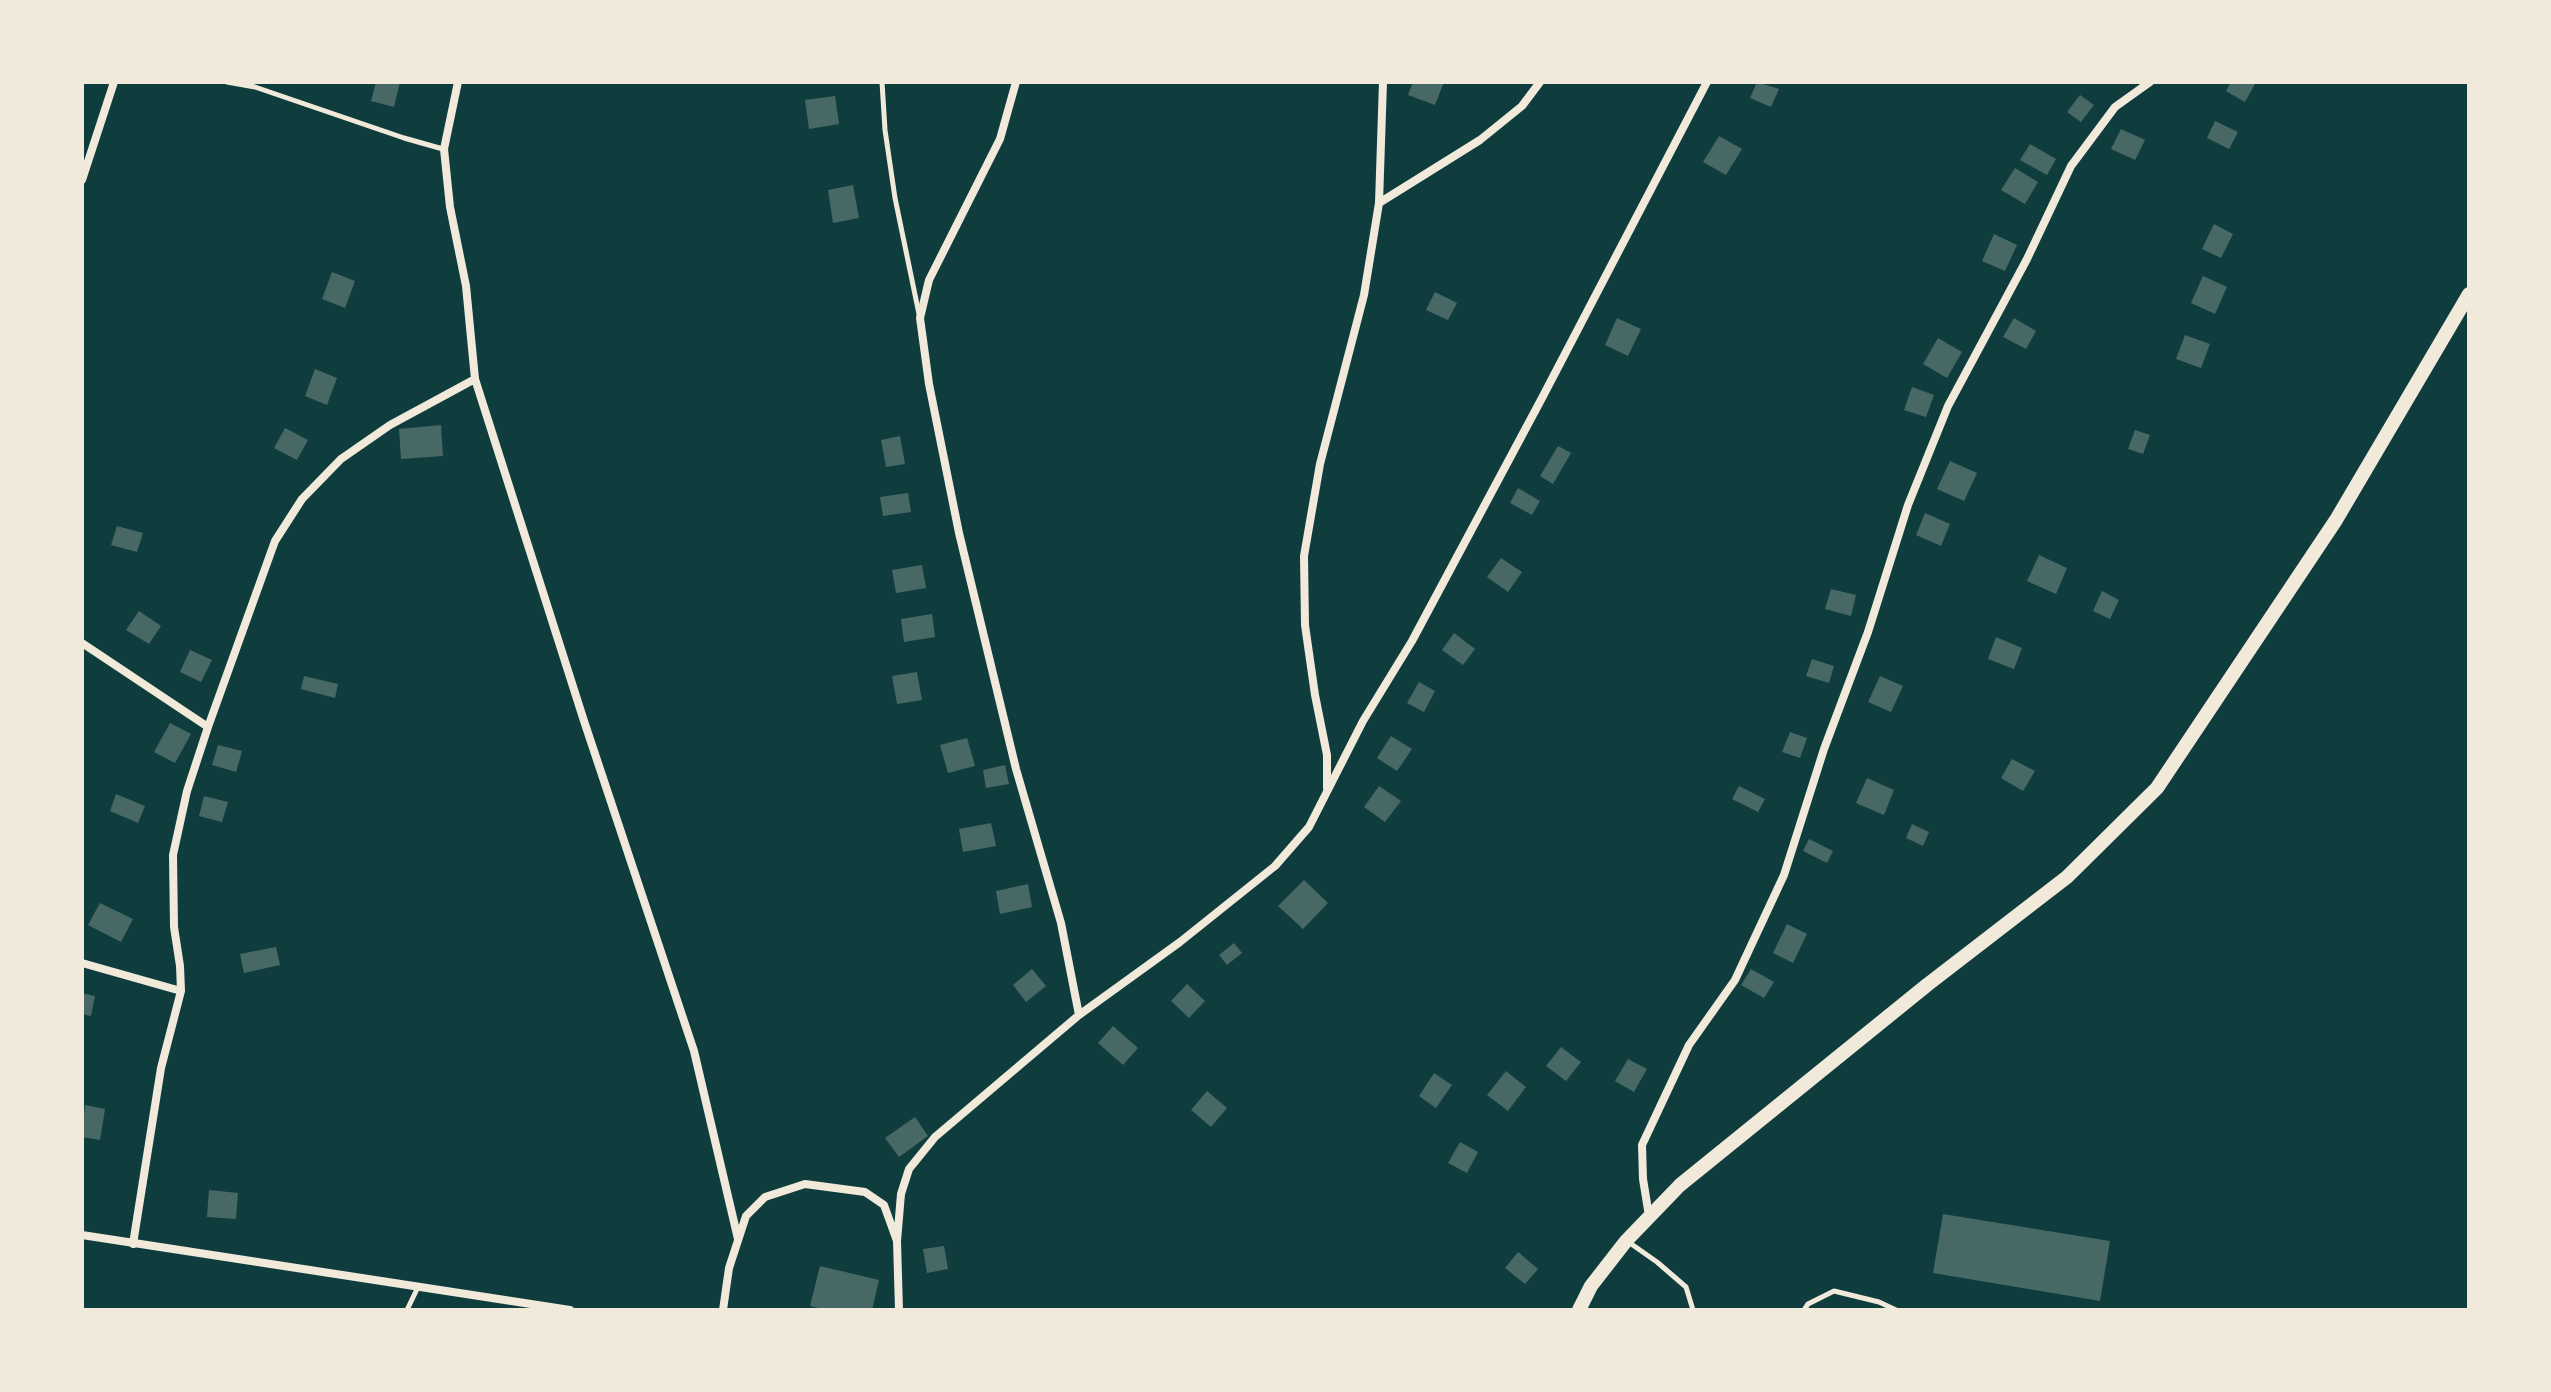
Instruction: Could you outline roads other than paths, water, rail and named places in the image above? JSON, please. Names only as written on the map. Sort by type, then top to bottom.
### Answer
[{"type":"street","points":[[82,180],[114,82]]},
{"type":"street","points":[[458,82],[444,149],[450,207],[466,286],[475,379],[694,1051],[738,1239]]},
{"type":"street","points":[[1016,82],[1000,139],[929,280],[920,318],[929,384],[959,533],[1016,769],[1061,923],[1079,1015]]},
{"type":"street","points":[[1327,793],[1327,755],[1305,625],[1304,556],[1320,464],[1364,295],[1379,203],[1383,82]]},
{"type":"street","points":[[1379,203],[1480,140],[1522,106],[1540,82]]},
{"type":"street","points":[[899,1310],[897,1241],[901,1194],[909,1169],[935,1137],[1079,1015],[1180,942],[1275,866],[1309,827],[1363,721],[1412,641],[1542,398],[1707,82]]},
{"type":"street","points":[[1649,1216],[1642,1145],[1689,1045],[1735,980],[1784,875],[1824,749],[1868,632],[1908,505],[1948,406],[2027,259],[2071,166],[2115,107],[2150,82]]},
{"type":"street","points":[[1579,1310],[1591,1286],[1626,1241],[1680,1185],[2067,877],[2157,788],[2336,520],[2469,294]]},
{"type":"street","points":[[133,1244],[161,1068],[181,991],[174,927],[173,855],[187,791],[275,541],[302,499],[341,459],[390,425],[475,379]]},
{"type":"street","points":[[82,643],[208,727]]},
{"type":"street","points":[[82,963],[181,991]]},
{"type":"street","points":[[723,1310],[729,1268],[746,1216],[765,1197],[805,1184],[865,1192],[884,1205],[897,1241]]},
{"type":"street","points":[[82,1235],[570,1310]]},
{"type":"lane","points":[[227,82],[255,87],[444,149]]},
{"type":"lane","points":[[882,82],[893,185],[920,318]]},
{"type":"lane","points":[[1626,1241],[1686,1287],[1693,1310]]},
{"type":"lane","points":[[407,1310],[418,1286]]},
{"type":"lane","points":[[1804,1310],[1808,1304],[1834,1291],[1879,1302],[1896,1310]]}]
